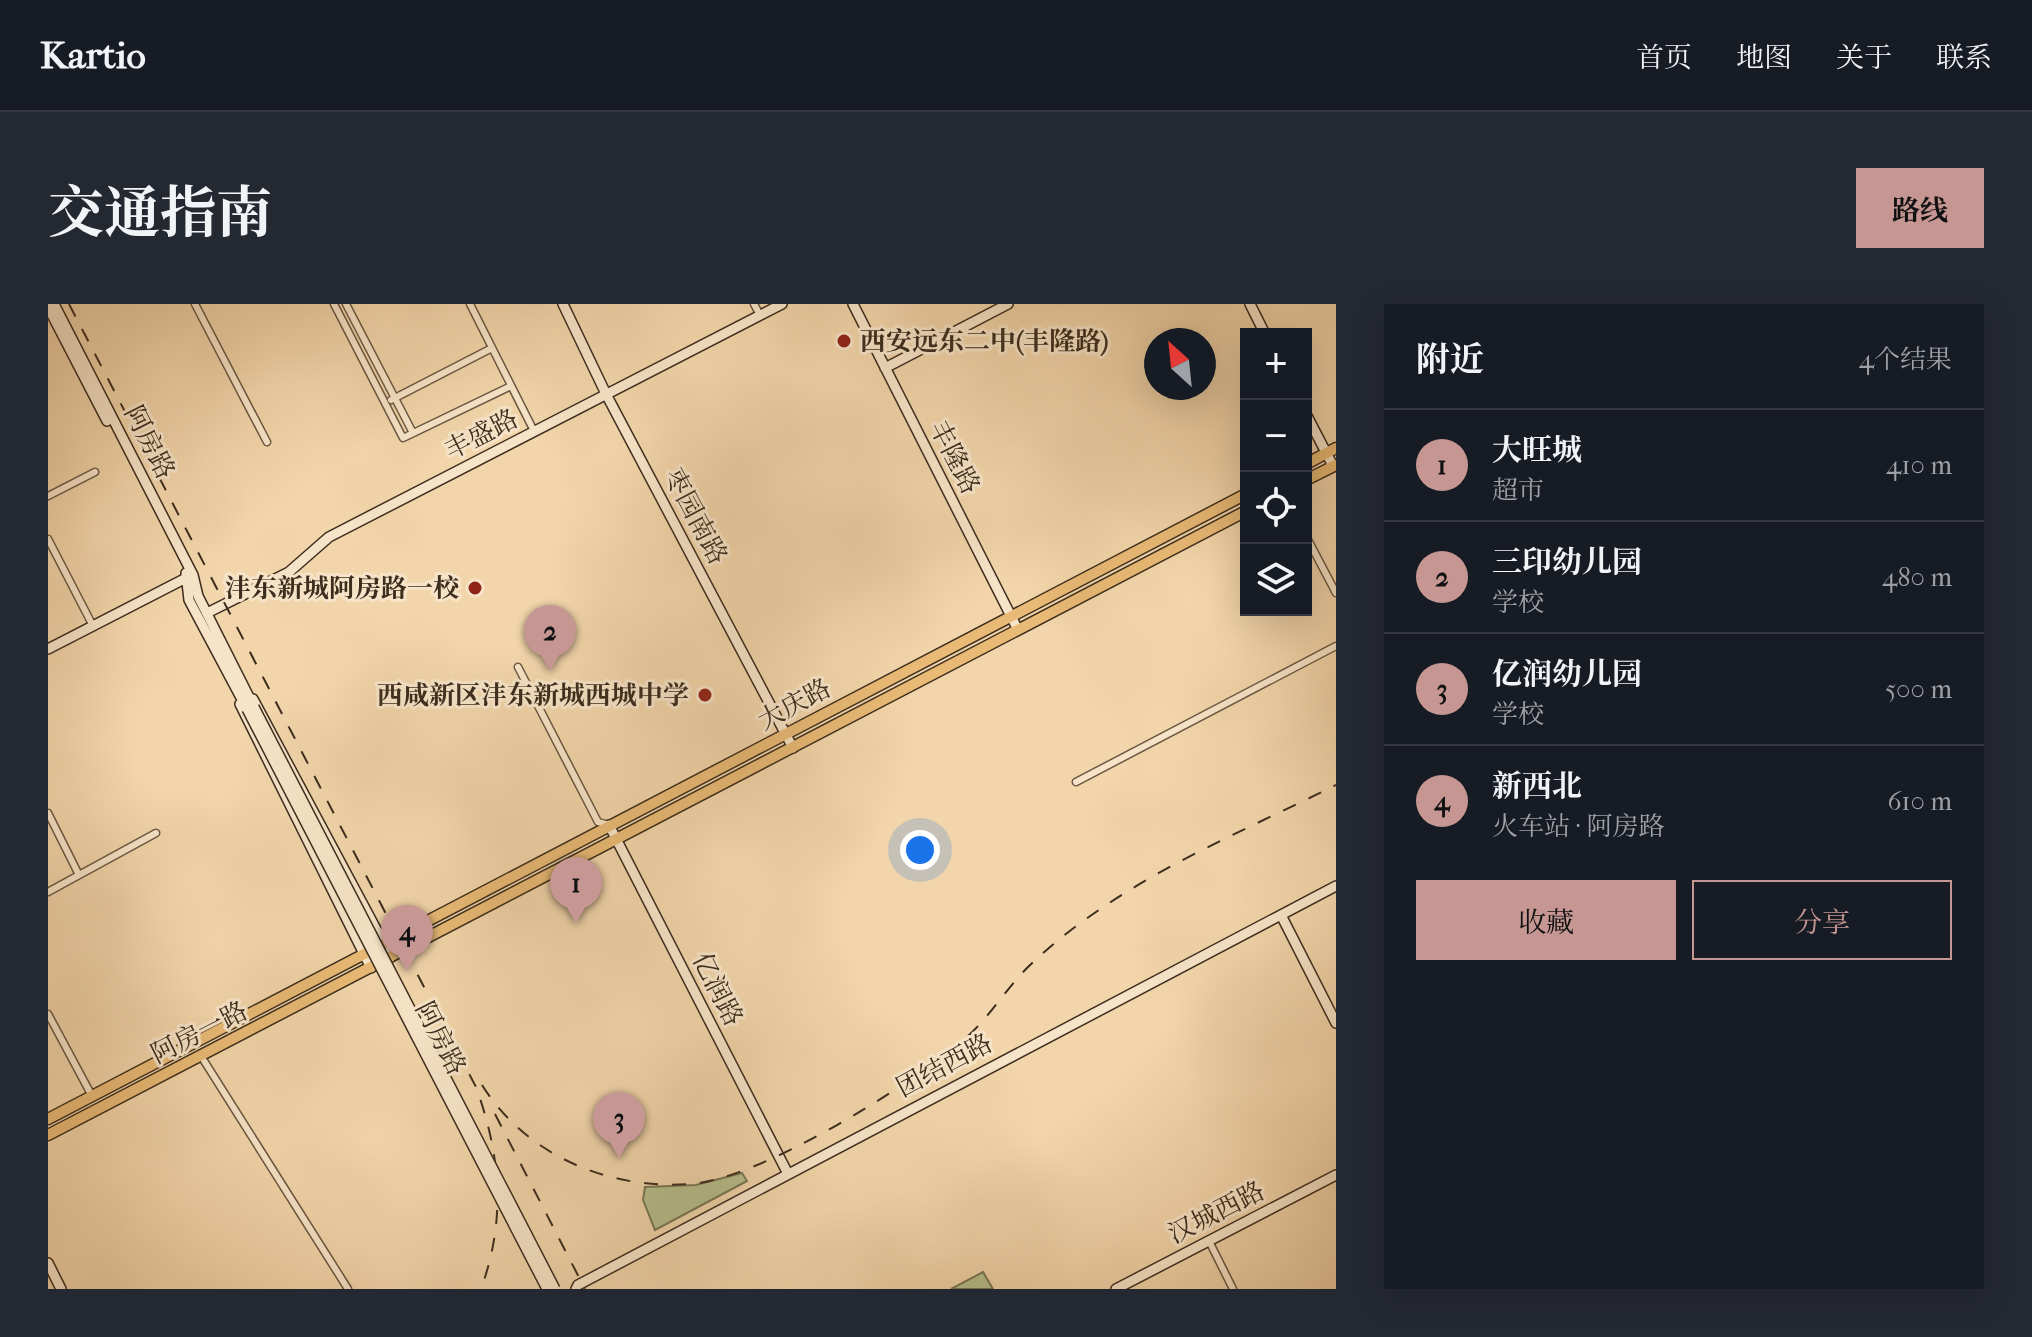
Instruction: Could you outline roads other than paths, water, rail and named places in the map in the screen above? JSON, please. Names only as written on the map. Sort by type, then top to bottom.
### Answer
[{"type":"main road","points":[[1312,461],[1331,451]]},
{"type":"main road","points":[[1312,477],[1335,465]]},
{"type":"main road","name":"大庆路","points":[[364,954],[1240,497]]},
{"type":"main road","name":"大庆路","points":[[371,968],[1240,514]]},
{"type":"main road","name":"阿房一路","points":[[48,1119],[364,954]]},
{"type":"main road","name":"阿房一路","points":[[48,1135],[371,968]]},
{"type":"main road","points":[[141,1070],[148,1083]]},
{"type":"main road","points":[[120,1082],[127,1095]]},
{"type":"street","name":"阿房路","points":[[54,304],[244,687],[266,717],[391,957]]},
{"type":"street","points":[[195,304],[267,442]]},
{"type":"street","points":[[334,304],[403,438],[511,386]]},
{"type":"street","points":[[346,304],[413,433]]},
{"type":"street","points":[[470,304],[534,431]]},
{"type":"street","name":"枣园南路","points":[[563,304],[606,394],[793,748]]},
{"type":"street","points":[[754,304],[760,315]]},
{"type":"street","name":"丰盛路","points":[[207,613],[289,572],[329,537],[782,304]]},
{"type":"street","name":"丰隆路","points":[[853,304],[1018,630]]},
{"type":"street","points":[[885,368],[1008,304]]},
{"type":"street","points":[[1250,304],[1262,328]]},
{"type":"street","name":"阿房路","points":[[48,307],[191,576],[189,600],[250,708],[555,1289]]},
{"type":"street","points":[[354,343],[363,337]]},
{"type":"street","points":[[385,403],[492,348]]},
{"type":"street","points":[[370,374],[380,369]]},
{"type":"street","points":[[1312,423],[1331,451],[1335,465]]},
{"type":"street","points":[[48,496],[95,472]]},
{"type":"street","points":[[48,539],[93,626]]},
{"type":"street","points":[[1310,544],[1336,593]]},
{"type":"street","points":[[48,649],[191,576]]},
{"type":"street","points":[[1076,782],[1336,646]]},
{"type":"street","points":[[518,667],[598,822],[609,825]]},
{"type":"street","name":"阿房路","points":[[231,678],[246,723],[371,968]]},
{"type":"street","name":"阿房路","points":[[244,687],[250,708],[547,1289]]},
{"type":"street","points":[[48,813],[79,875]]},
{"type":"street","name":"亿润路","points":[[609,825],[787,1172]]},
{"type":"street","points":[[48,892],[156,833]]},
{"type":"street","name":"团结西路","points":[[576,1289],[578,1285],[787,1172],[1336,886]]},
{"type":"street","points":[[1281,915],[1336,1023]]},
{"type":"street","points":[[48,1014],[92,1096]]},
{"type":"street","points":[[201,1056],[348,1289]]},
{"type":"street","name":"汉城西路","points":[[1116,1289],[1336,1175]]},
{"type":"street","points":[[1209,1241],[1233,1289]]},
{"type":"street","points":[[48,1263],[61,1289]]},
{"type":"railway","points":[[69,304],[476,1087],[491,1138],[497,1188],[494,1238],[481,1289]]},
{"type":"railway","points":[[482,1085],[500,1110],[522,1131],[572,1163],[629,1181],[690,1184],[719,1179],[792,1149],[906,1083],[978,1026],[1041,954],[1077,925],[1124,894],[1183,860],[1336,785]]},
{"type":"railway","points":[[495,1114],[585,1289]]},
{"type":"place","name":"西安远东二中(丰隆路)","points":[[844,341]]},
{"type":"place","name":"沣东新城阿房路一校","points":[[475,588]]},
{"type":"place","name":"三印幼儿园","points":[[550,671]]},
{"type":"place","name":"西咸新区沣东新城西城中学","points":[[705,695]]},
{"type":"place","name":"大旺城","points":[[576,923]]},
{"type":"place","name":"新西北","points":[[407,971]]},
{"type":"place","name":"亿润幼儿园","points":[[619,1158]]}]
